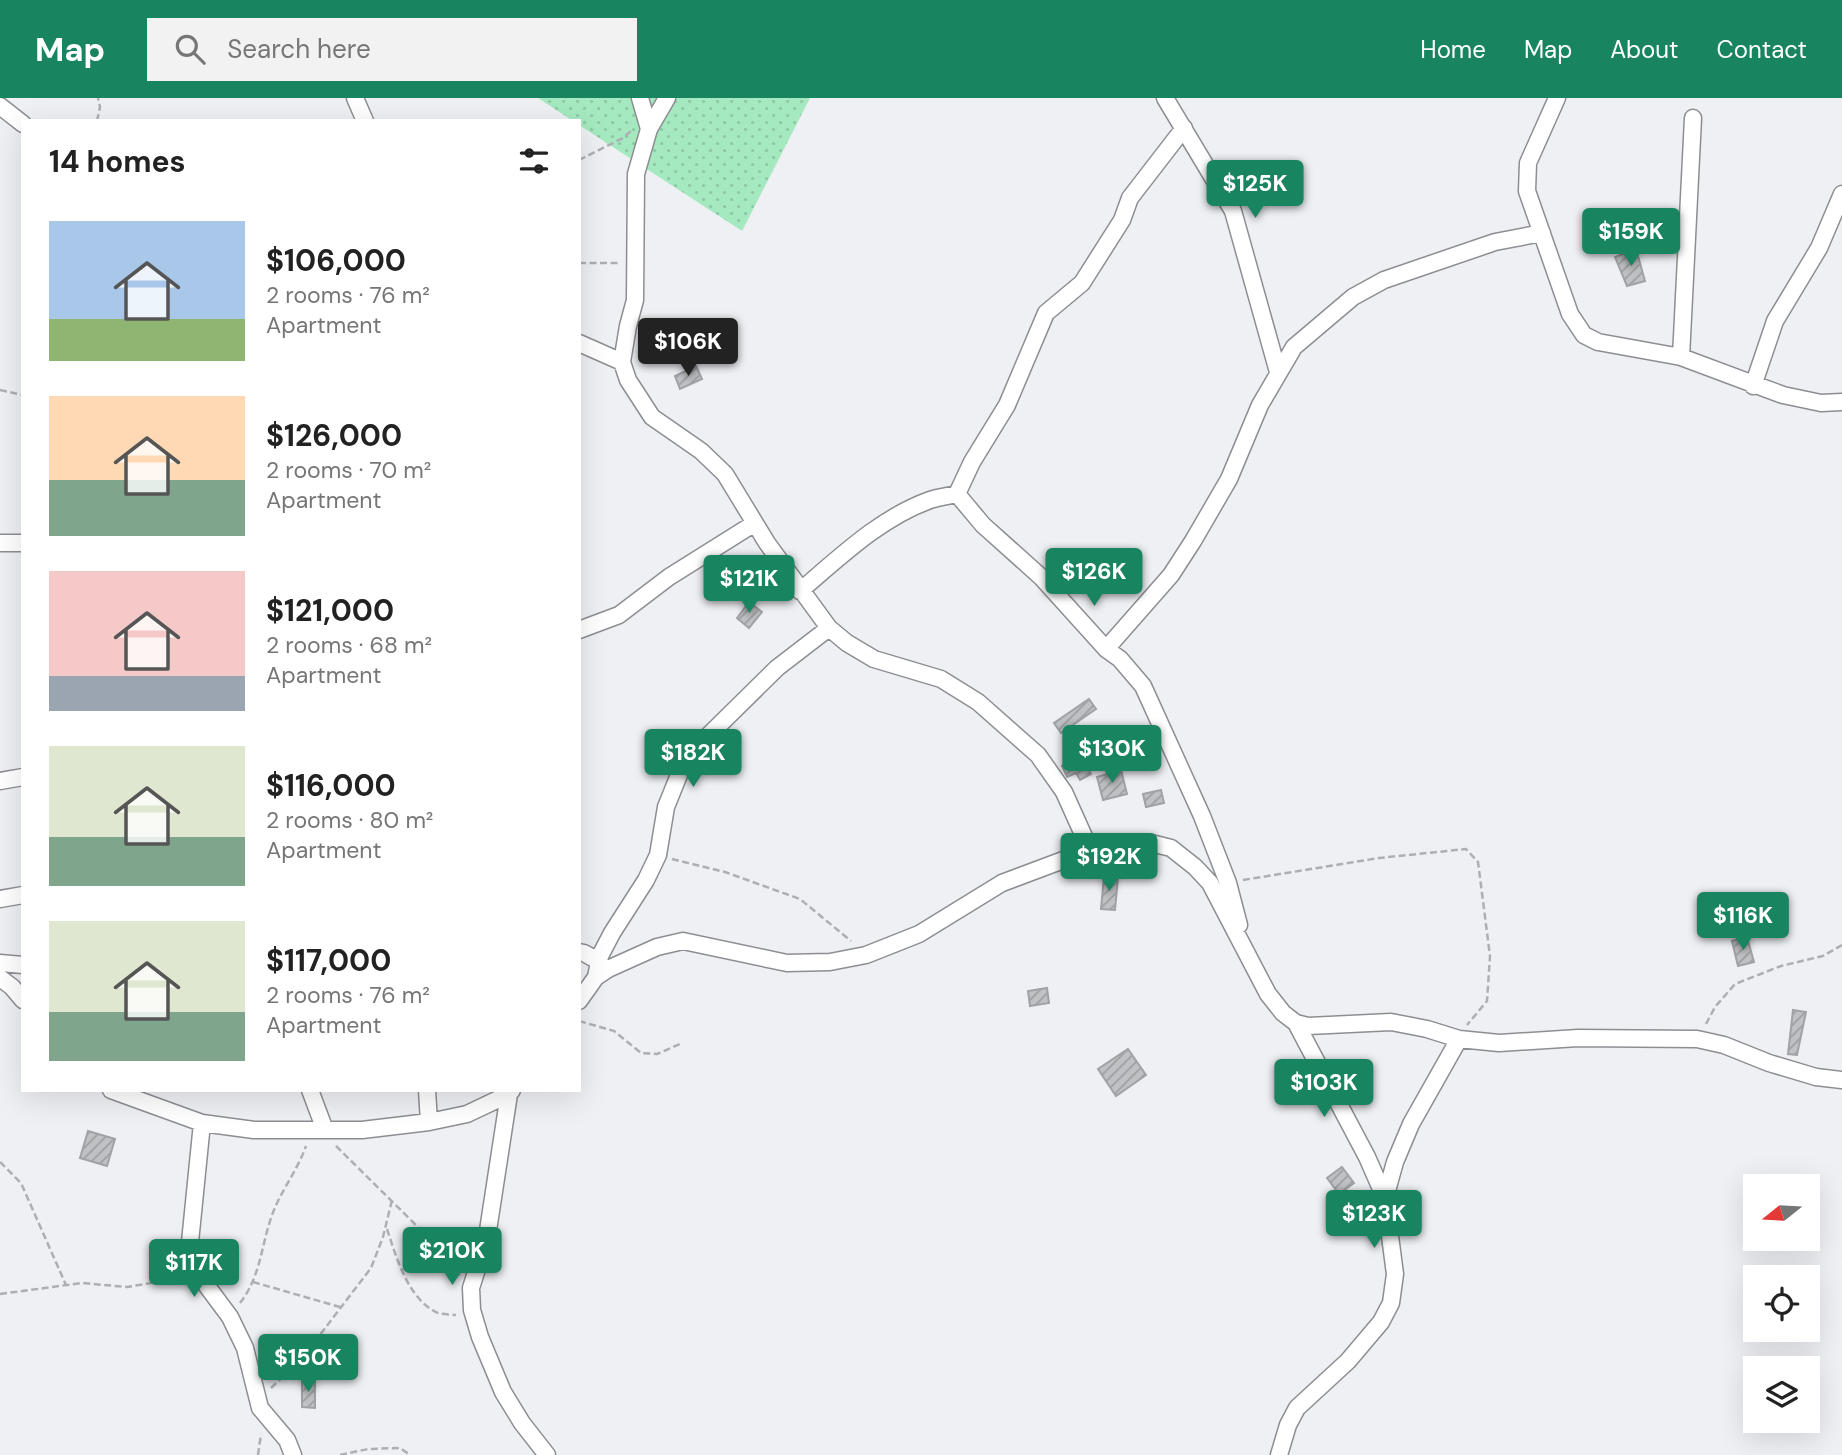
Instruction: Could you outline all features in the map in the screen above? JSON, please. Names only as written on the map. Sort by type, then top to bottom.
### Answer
[{"type":"street","points":[[355,98],[364,119]]},
{"type":"street","points":[[640,98],[647,124]]},
{"type":"street","points":[[667,98],[647,124],[636,174],[635,300],[622,362],[628,380],[652,417],[701,451],[726,474],[800,591],[829,628],[847,643],[874,659],[941,679],[978,702],[1038,755],[1064,792],[1090,850]]},
{"type":"street","points":[[1165,98],[1234,211],[1278,372]]},
{"type":"street","points":[[1556,98],[1528,163],[1527,191],[1570,314],[1584,335],[1598,342],[1681,357],[1753,386],[1821,403],[1842,402]]},
{"type":"street","points":[[0,106],[21,122]]},
{"type":"street","points":[[1681,357],[1693,118]]},
{"type":"street","points":[[957,494],[972,462],[1007,405],[1046,313],[1082,283],[1122,220],[1130,198],[1184,128]]},
{"type":"street","points":[[1753,386],[1775,321],[1819,248],[1842,194]]},
{"type":"street","points":[[1106,649],[1171,575],[1193,541],[1229,479],[1260,405],[1294,347],[1353,297],[1384,280],[1495,242],[1542,233]]},
{"type":"street","points":[[581,344],[622,362]]},
{"type":"street","points":[[800,591],[857,543],[888,522],[930,500],[957,494]]},
{"type":"street","points":[[957,494],[983,526],[1041,577],[1143,686],[1202,817],[1228,883],[1248,958]]},
{"type":"street","points":[[581,629],[619,615],[669,577],[755,523]]},
{"type":"street","points":[[0,543],[21,542]]},
{"type":"street","points":[[581,998],[598,969],[612,933],[646,880],[658,855],[666,807],[683,765],[709,735],[777,668],[829,628]]},
{"type":"street","points":[[0,781],[21,777]]},
{"type":"street","points":[[598,969],[657,947],[683,941],[787,963],[830,962],[866,955],[919,934],[1002,883],[1090,850],[1116,844],[1151,843],[1171,848],[1210,883],[1268,994],[1283,1013],[1296,1023],[1308,1026],[1391,1022],[1427,1029],[1457,1039],[1499,1043],[1578,1038],[1697,1039],[1724,1045],[1769,1063],[1816,1077],[1842,1080]]},
{"type":"street","points":[[0,899],[21,895]]},
{"type":"street","points":[[581,953],[598,969]]},
{"type":"street","points":[[0,963],[21,965]]},
{"type":"street","points":[[0,978],[21,998]]},
{"type":"street","points":[[1279,1455],[1288,1425],[1297,1408],[1357,1351],[1381,1322],[1391,1303],[1395,1274],[1385,1198],[1367,1157],[1296,1023]]},
{"type":"street","points":[[1385,1198],[1395,1162],[1411,1124],[1457,1039]]},
{"type":"street","points":[[117,1092],[202,1123],[254,1130],[362,1130],[429,1122],[467,1114],[510,1092]]},
{"type":"street","points":[[310,1092],[318,1129]]},
{"type":"street","points":[[426,1092],[429,1122]]},
{"type":"street","points":[[510,1092],[487,1237],[471,1288],[474,1318],[503,1392],[522,1423],[547,1455]]},
{"type":"street","points":[[202,1123],[190,1252],[192,1264],[230,1317],[245,1348],[264,1416],[287,1440],[293,1455]]},
{"type":"path","points":[[97,119],[100,107],[98,98]]},
{"type":"path","points":[[581,159],[647,124]]},
{"type":"path","points":[[581,262],[637,263]]},
{"type":"path","points":[[0,390],[21,394]]},
{"type":"path","points":[[1228,883],[1379,858],[1466,849],[1478,862],[1490,956],[1487,1001],[1457,1039]]},
{"type":"path","points":[[658,855],[726,872],[800,900],[866,955]]},
{"type":"path","points":[[1697,1039],[1715,1007],[1734,984],[1763,972],[1823,956],[1842,945]]},
{"type":"path","points":[[581,1022],[614,1031],[641,1053],[657,1054],[680,1044]]},
{"type":"path","points":[[230,1317],[248,1294],[274,1211],[318,1129],[423,1232],[471,1288]]},
{"type":"path","points":[[0,1162],[21,1183],[66,1284]]},
{"type":"path","points":[[258,1401],[300,1361],[370,1268],[386,1226],[392,1200]]},
{"type":"path","points":[[386,1226],[397,1260],[417,1295],[435,1312],[474,1318]]},
{"type":"path","points":[[0,1294],[82,1283],[127,1287],[167,1282],[198,1274]]},
{"type":"path","points":[[253,1282],[340,1307]]},
{"type":"path","points":[[340,1455],[368,1449],[400,1448],[410,1455]]},
{"type":"green space","points":[[538,98],[810,98],[742,231],[581,126],[581,119],[570,119]]},
{"type":"building","points":[[1636,249],[1645,281],[1627,286],[1615,257]]},
{"type":"building","points":[[696,366],[702,379],[680,389],[675,376]]},
{"type":"building","points":[[749,602],[762,612],[749,628],[737,618]]},
{"type":"building","points":[[1089,699],[1096,709],[1061,733],[1054,723]]},
{"type":"building","points":[[1082,756],[1091,774],[1080,780],[1076,773],[1067,777],[1062,766]]},
{"type":"building","points":[[1121,770],[1127,794],[1103,800],[1097,777]]},
{"type":"building","points":[[1161,790],[1164,803],[1146,807],[1143,794]]},
{"type":"building","points":[[1104,876],[1118,877],[1115,910],[1101,909]]},
{"type":"building","points":[[1747,937],[1754,962],[1738,966],[1732,941]]},
{"type":"building","points":[[1047,988],[1049,1003],[1030,1006],[1028,991]]},
{"type":"building","points":[[1793,1010],[1806,1012],[1797,1055],[1788,1054]]},
{"type":"building","points":[[1128,1049],[1146,1075],[1116,1096],[1098,1069]]},
{"type":"building","points":[[88,1131],[115,1139],[107,1166],[80,1158]]},
{"type":"building","points":[[1342,1167],[1354,1183],[1339,1194],[1327,1178]]},
{"type":"building","points":[[302,1379],[315,1380],[315,1408],[302,1407]]}]
